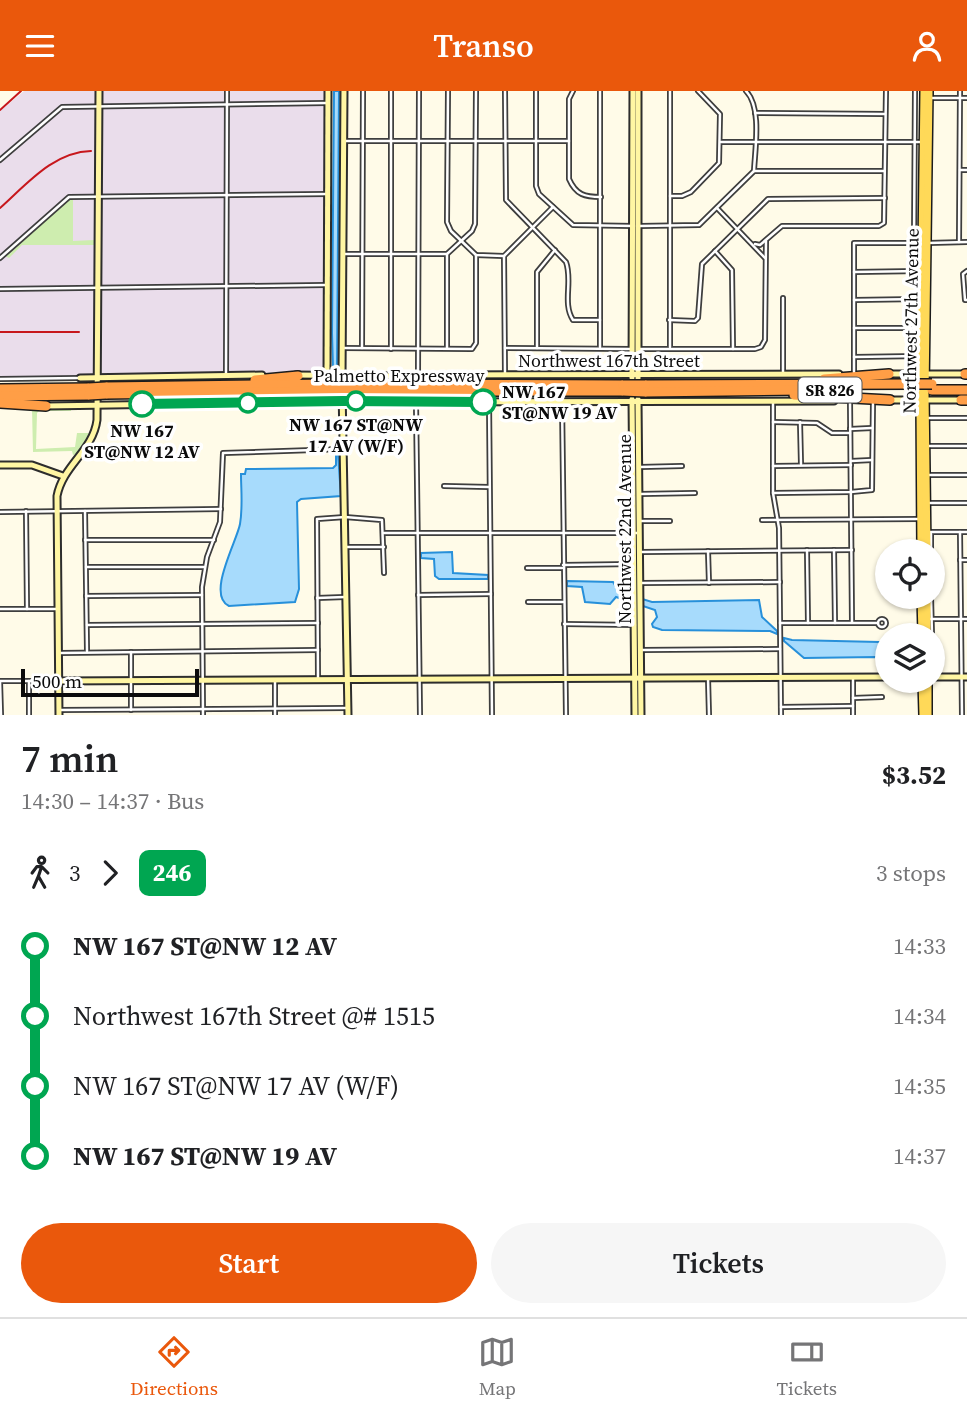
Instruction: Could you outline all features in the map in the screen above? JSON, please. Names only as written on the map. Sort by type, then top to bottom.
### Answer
[{"type":"highway","points":[[774,384],[889,374]]},
{"type":"highway","points":[[199,386],[298,376]]},
{"type":"highway","points":[[397,376],[511,384]]},
{"type":"highway","name":"Palmetto Expressway","points":[[932,387],[967,376]]},
{"type":"highway","name":"Palmetto Expressway","points":[[0,387],[187,394],[330,384]]},
{"type":"highway","name":"Palmetto Expressway","points":[[106,391],[330,384],[350,387],[532,391],[645,388],[747,391],[913,387]]},
{"type":"highway","name":"Palmetto Expressway","points":[[350,387],[511,384],[623,388]]},
{"type":"highway","name":"Palmetto Expressway","points":[[645,388],[774,384],[967,390]]},
{"type":"highway","name":"Palmetto Expressway","points":[[0,396],[89,391]]},
{"type":"highway","points":[[413,402],[532,391]]},
{"type":"highway","points":[[747,391],[890,400]]},
{"type":"highway","points":[[187,394],[294,402]]},
{"type":"highway","points":[[0,405],[46,406]]},
{"type":"main road","name":"Northwest 27th Avenue","points":[[923,476],[920,465],[923,374],[921,243],[925,205],[922,142],[927,93]]},
{"type":"main road","name":"Northwest 27th Avenue","points":[[921,243],[923,328],[920,356],[923,374]]},
{"type":"main road","name":"Northwest 27th Avenue","points":[[921,539],[926,446],[922,400]]},
{"type":"main road","points":[[923,476],[926,485],[928,539]]},
{"type":"main road","points":[[921,519],[928,531]]},
{"type":"main road","points":[[924,609],[928,623]]},
{"type":"main road","points":[[926,623],[928,609]]},
{"type":"main road","points":[[922,693],[923,715]]},
{"type":"main road","points":[[928,693],[928,715]]},
{"type":"street","points":[[99,91],[97,424],[90,443],[62,477],[57,496],[59,713],[348,708]]},
{"type":"street","points":[[226,376],[227,91]]},
{"type":"street","points":[[328,91],[330,384]]},
{"type":"street","points":[[344,91],[342,377],[348,715]]},
{"type":"street","points":[[362,348],[363,91]]},
{"type":"street","points":[[391,91],[391,349]]},
{"type":"street","points":[[418,375],[419,91]]},
{"type":"street","points":[[447,91],[447,222],[451,231],[475,255],[504,256]]},
{"type":"street","points":[[344,254],[447,254],[475,224],[476,91]]},
{"type":"street","points":[[505,91],[505,198],[555,250],[568,268],[568,312],[573,320],[600,320]]},
{"type":"street","points":[[536,91],[536,186],[539,194],[573,225],[601,226],[699,225],[754,171],[754,101],[746,91]]},
{"type":"street","points":[[573,91],[569,99],[570,182],[583,196],[601,197]]},
{"type":"street","points":[[600,91],[600,348]]},
{"type":"street","name":"Northwest 22nd Avenue","points":[[635,91],[636,584]]},
{"type":"street","points":[[670,91],[670,348]]},
{"type":"street","points":[[670,196],[686,195],[716,168],[720,159],[719,114],[698,91]]},
{"type":"street","points":[[761,245],[782,226],[879,226],[884,223],[886,91]]},
{"type":"street","name":"Northwest 27th Avenue","points":[[915,91],[922,142],[921,243]]},
{"type":"street","points":[[960,91],[960,242]]},
{"type":"street","points":[[927,93],[967,98]]},
{"type":"street","points":[[0,160],[59,109],[99,106],[327,103]]},
{"type":"street","points":[[755,113],[886,114]]},
{"type":"street","points":[[344,141],[569,141]]},
{"type":"street","points":[[721,142],[922,142]]},
{"type":"street","points":[[960,170],[967,170]]},
{"type":"street","points":[[754,171],[885,171]]},
{"type":"street","points":[[0,258],[69,197],[328,194]]},
{"type":"street","points":[[669,320],[698,319],[701,268],[765,201],[771,198],[885,198]]},
{"type":"street","points":[[505,375],[504,256],[553,207]]},
{"type":"street","points":[[505,348],[761,347],[765,340],[764,253],[761,245],[717,208]]},
{"type":"street","points":[[854,373],[854,243],[967,242]]},
{"type":"street","points":[[761,245],[764,253]]},
{"type":"street","points":[[537,348],[537,272],[555,250]]},
{"type":"street","points":[[715,251],[732,270],[733,349]]},
{"type":"street","points":[[447,254],[447,349]]},
{"type":"street","points":[[342,348],[472,349],[476,343],[475,255]]},
{"type":"street","points":[[854,272],[922,271]]},
{"type":"street","points":[[966,271],[963,274],[966,300]]},
{"type":"street","points":[[0,289],[328,285]]},
{"type":"street","points":[[783,298],[783,375]]},
{"type":"street","points":[[854,300],[921,299]]},
{"type":"street","points":[[854,328],[923,328]]},
{"type":"street","points":[[854,357],[920,356]]},
{"type":"street","name":"Northwest 167th Street","points":[[0,379],[298,376],[330,384],[342,377],[418,375],[854,373],[967,376]]},
{"type":"street","points":[[46,406],[343,401],[965,400]]},
{"type":"street","points":[[489,401],[492,715]]},
{"type":"street","points":[[562,401],[566,715]]},
{"type":"street","points":[[773,401],[773,493],[780,551],[781,715]]},
{"type":"street","points":[[850,401],[852,622]]},
{"type":"street","points":[[413,402],[420,715]]},
{"type":"street","points":[[773,493],[870,491],[873,486],[873,402]]},
{"type":"street","points":[[925,418],[967,418]]},
{"type":"street","points":[[773,422],[817,423],[832,433],[873,428]]},
{"type":"street","points":[[800,422],[801,465]]},
{"type":"street","points":[[926,446],[967,446]]},
{"type":"street","points":[[203,715],[204,568],[220,522],[223,453],[344,449]]},
{"type":"street","points":[[774,466],[873,460]]},
{"type":"street","points":[[0,466],[32,466],[62,477]]},
{"type":"street","points":[[636,467],[682,466]]},
{"type":"street","points":[[923,476],[967,475]]},
{"type":"street","points":[[444,486],[489,487]]},
{"type":"street","points":[[636,494],[695,493]]},
{"type":"street","points":[[926,503],[967,503]]},
{"type":"street","points":[[0,512],[222,509]]},
{"type":"street","points":[[26,511],[27,609]]},
{"type":"street","points":[[85,511],[87,652]]},
{"type":"street","points":[[318,679],[317,519],[345,517],[382,520],[384,573]]},
{"type":"street","points":[[762,520],[921,519]]},
{"type":"street","points":[[636,521],[670,521]]},
{"type":"street","points":[[928,531],[967,532]]},
{"type":"street","points":[[960,532],[961,648],[964,677],[962,715]]},
{"type":"street","points":[[384,533],[636,533]]},
{"type":"street","name":"Northwest 22nd Avenue","points":[[635,715],[638,552],[636,533]]},
{"type":"street","points":[[85,540],[214,540]]},
{"type":"street","points":[[345,547],[384,547]]},
{"type":"street","points":[[807,550],[807,623]]},
{"type":"street","points":[[834,550],[835,623]]},
{"type":"street","points":[[638,552],[852,550]]},
{"type":"street","points":[[708,551],[709,583]]},
{"type":"street","points":[[960,559],[967,559]]},
{"type":"street","points":[[527,568],[634,564]]},
{"type":"street","points":[[86,567],[204,568]]},
{"type":"street","points":[[636,584],[780,582]]},
{"type":"street","points":[[960,589],[967,589]]},
{"type":"street","points":[[418,595],[491,594]]},
{"type":"street","points":[[86,596],[202,595]]},
{"type":"street","points":[[317,598],[346,597]]},
{"type":"street","points":[[528,602],[564,602]]},
{"type":"street","points":[[0,609],[57,609]]},
{"type":"street","points":[[927,619],[967,619]]},
{"type":"street","points":[[87,625],[317,623]]},
{"type":"street","points":[[780,624],[878,623]]},
{"type":"street","points":[[564,624],[636,625]]},
{"type":"street","points":[[961,648],[967,648]]},
{"type":"street","points":[[637,650],[780,649]]},
{"type":"street","points":[[57,653],[318,650]]},
{"type":"street","points":[[131,652],[131,710]]},
{"type":"street","points":[[1,715],[0,681],[875,677]]},
{"type":"street","points":[[945,677],[964,677]]},
{"type":"street","points":[[708,678],[709,715]]},
{"type":"street","points":[[853,678],[853,715]]},
{"type":"street","name":"Northwest 22nd Avenue","points":[[637,679],[641,715]]},
{"type":"street","points":[[275,680],[275,715]]},
{"type":"street","points":[[29,681],[29,715]]},
{"type":"street","points":[[853,698],[883,697]]},
{"type":"street","points":[[781,707],[853,706]]},
{"type":"street","points":[[175,709],[175,715]]},
{"type":"shaded area","points":[[24,91],[332,91],[331,379],[0,376],[0,111]]},
{"type":"green space","points":[[73,199],[73,241],[94,240],[95,245],[22,245],[9,258],[5,256]]},
{"type":"green space","points":[[71,408],[71,411],[37,413],[36,449],[75,447],[77,433],[92,435],[80,453],[73,455],[72,451],[33,452],[32,409]]},
{"type":"water","points":[[334,91],[339,91],[337,374],[333,369],[332,333]]},
{"type":"water","points":[[336,454],[341,496],[301,499],[297,502],[299,589],[295,602],[229,606],[223,600],[222,580],[240,524],[241,474],[245,474],[246,469],[333,468],[336,465]]},
{"type":"water","points":[[452,552],[453,573],[488,575],[488,579],[439,579],[435,576],[434,559],[421,558],[421,553]]},
{"type":"water","points":[[567,581],[613,582],[619,592],[652,602],[759,600],[762,617],[777,634],[770,631],[662,630],[653,627],[657,617],[655,610],[616,597],[610,604],[585,602],[582,587],[567,586]]},
{"type":"water","points":[[784,638],[875,642],[875,657],[804,658],[784,641]]},
{"type":"railway","points":[[0,110],[21,91]]},
{"type":"railway","points":[[0,208],[53,163],[77,153],[91,151]]},
{"type":"railway","points":[[0,332],[79,332]]},
{"type":"bus line","name":"246","points":[[142,404],[483,402]]},
{"type":"place","name":"NW 167 ST@NW 17 AV (W/F)","points":[[356,401]]},
{"type":"place","name":"NW 167 ST@NW 19 AV","points":[[483,402]]},
{"type":"place","name":"NW 167 ST@NW 12 AV","points":[[142,404]]}]
